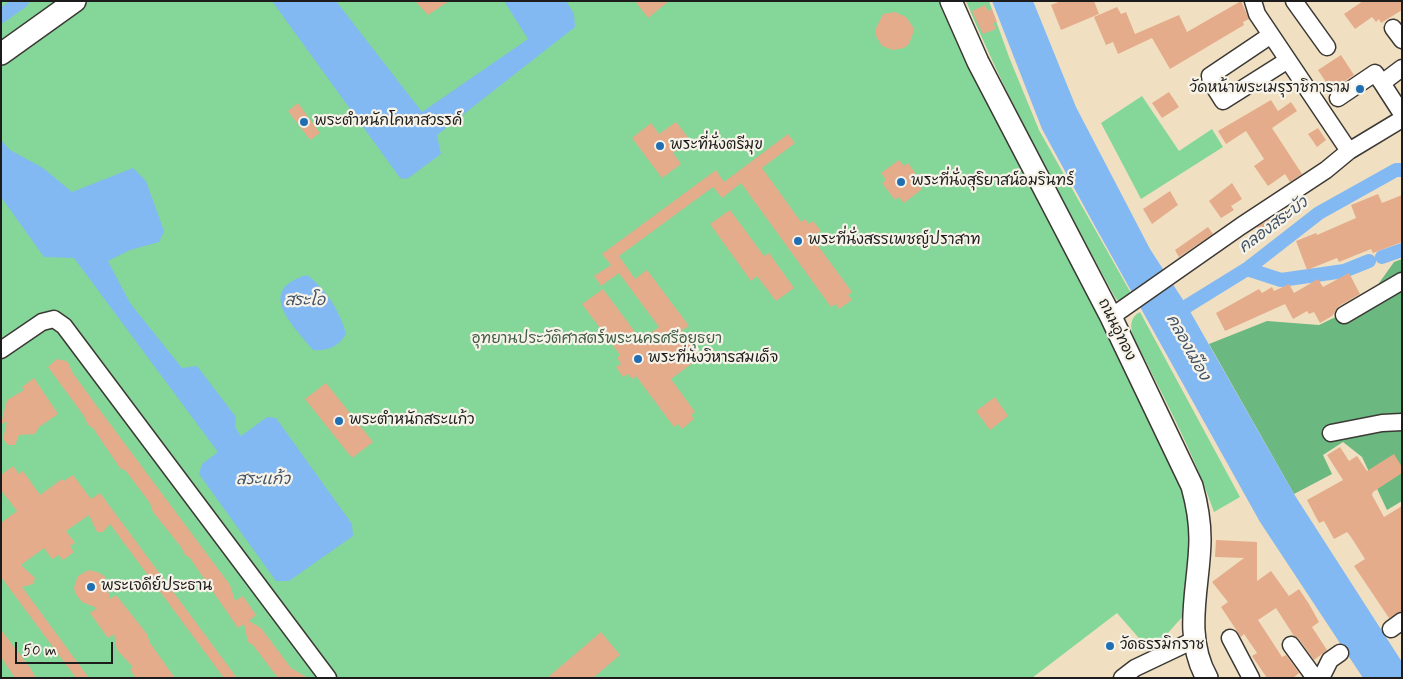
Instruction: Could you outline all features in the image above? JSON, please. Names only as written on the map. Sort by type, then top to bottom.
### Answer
[{"type":"main road","points":[[1,54],[75,1]]},
{"type":"main road","name":"ถนนอู่ทอง","points":[[951,1],[978,62],[1118,312],[1192,486],[1199,513],[1200,541],[1192,615],[1194,640],[1207,678]]},
{"type":"street","points":[[1253,1],[1257,14],[1349,151]]},
{"type":"street","points":[[1294,1],[1327,47]]},
{"type":"street","points":[[1271,35],[1210,76],[1211,82],[1224,102],[1288,60]]},
{"type":"street","points":[[1382,83],[1402,68]]},
{"type":"street","points":[[1338,98],[1375,73],[1402,114]]},
{"type":"street","points":[[1118,312],[1326,170],[1349,151],[1402,119]]},
{"type":"street","points":[[1344,315],[1402,281]]},
{"type":"street","points":[[1,350],[42,322],[54,319],[64,326],[328,678]]},
{"type":"street","points":[[1331,433],[1382,423],[1402,422]]},
{"type":"street","points":[[1230,638],[1251,678]]},
{"type":"street","points":[[1122,678],[1135,668],[1194,640]]},
{"type":"street","points":[[1290,645],[1315,678]]},
{"type":"street","points":[[1321,678],[1330,660],[1340,653]]},
{"type":"green space","name":"อุทยานประวัติศาสตร์พระนครศรีอยุธยา","points":[[1,1],[945,1],[1184,481],[1192,523],[1184,615],[1151,652],[1117,613],[1032,678],[1,678]]},
{"type":"green space","points":[[966,1],[989,1],[1009,57],[1039,130],[1132,295],[1121,302],[1116,299],[1037,152],[1000,77]]},
{"type":"green space","points":[[1142,96],[1179,151],[1212,129],[1223,147],[1141,199],[1101,123]]},
{"type":"green space","points":[[1402,259],[1402,501],[1387,510],[1362,457],[1343,442],[1323,455],[1332,474],[1294,494],[1209,344],[1267,321],[1319,325],[1344,313],[1372,293],[1394,262]]},
{"type":"green space","points":[[1140,312],[1240,497],[1214,512],[1187,445],[1133,336],[1132,322],[1134,316]]},
{"type":"water","points":[[272,1],[336,1],[422,112],[528,39],[504,1],[566,1],[574,14],[575,27],[437,135],[441,154],[407,179],[400,178]]},
{"type":"water","name":"คลองเมือง","points":[[992,1],[1033,1],[1076,107],[1150,249],[1187,306],[1294,494],[1402,662],[1402,678],[1363,678],[1260,522],[1042,129]]},
{"type":"water","name":"สระแก้ว","points":[[1,140],[10,150],[43,168],[72,192],[133,168],[146,181],[164,231],[159,242],[130,250],[108,261],[130,303],[182,368],[197,366],[236,417],[235,427],[241,436],[267,417],[276,418],[352,524],[353,536],[289,581],[276,581],[199,474],[202,464],[218,452],[74,258],[44,257],[1,197]]},
{"type":"water","name":"สระโอ","points":[[307,275],[331,301],[340,317],[346,334],[340,342],[328,349],[313,350],[288,319],[283,308],[281,298],[283,289],[291,281]]},
{"type":"building","points":[[415,1],[449,1],[428,15]]},
{"type":"building","points":[[635,1],[669,1],[648,18]]},
{"type":"building","points":[[1061,1],[1094,1],[1099,14],[1061,30],[1051,5]]},
{"type":"building","points":[[1241,1],[1249,19],[1243,22],[1244,25],[1170,69],[1152,38],[1118,54],[1113,42],[1106,45],[1094,17],[1117,7],[1121,14],[1126,12],[1135,34],[1179,15],[1187,32]]},
{"type":"building","points":[[1363,1],[1402,1],[1402,10],[1381,23],[1379,19],[1376,22],[1372,17],[1355,29],[1344,14]]},
{"type":"building","points":[[985,5],[988,11],[992,9],[997,22],[993,23],[996,29],[983,34],[972,11]]},
{"type":"building","points":[[895,12],[906,17],[913,27],[913,33],[909,44],[904,48],[893,50],[882,46],[875,30],[883,14]]},
{"type":"building","points":[[1341,55],[1354,75],[1331,90],[1318,70]]},
{"type":"building","points":[[1169,92],[1179,107],[1162,118],[1152,103]]},
{"type":"building","points":[[1271,100],[1278,111],[1291,102],[1297,111],[1272,128],[1302,174],[1290,182],[1285,174],[1268,186],[1254,166],[1264,159],[1246,131],[1226,144],[1218,131]]},
{"type":"building","name":"พระตำหนักโคหาสวรรค์","points":[[298,103],[320,133],[310,140],[288,111]]},
{"type":"building","name":"พระที่นั่งตรีมุข","points":[[676,122],[690,140],[673,153],[681,164],[662,178],[632,138],[651,123],[659,134]]},
{"type":"building","points":[[1318,128],[1326,140],[1317,147],[1308,134]]},
{"type":"building","points":[[788,134],[795,143],[762,168],[801,222],[805,219],[809,224],[813,221],[821,231],[816,234],[820,240],[816,243],[852,292],[848,295],[852,300],[839,309],[836,304],[831,307],[741,183],[722,198],[713,187],[619,256],[635,279],[647,270],[689,326],[682,330],[702,356],[671,379],[695,412],[691,415],[694,419],[682,429],[678,424],[674,427],[636,376],[632,379],[628,374],[623,377],[616,367],[621,364],[617,358],[620,355],[582,304],[603,289],[641,340],[659,327],[619,273],[601,286],[594,276],[611,265],[602,254],[716,170],[724,182]]},
{"type":"building","name":"พระที่นั่งสุริยาสน์อมรินทร์","points":[[899,160],[904,166],[908,163],[920,180],[917,183],[922,189],[904,203],[899,197],[895,200],[882,183],[886,180],[881,173]]},
{"type":"building","points":[[1232,183],[1242,199],[1231,206],[1234,210],[1221,218],[1209,201]]},
{"type":"building","points":[[1170,191],[1178,205],[1152,224],[1143,209]]},
{"type":"building","points":[[1378,194],[1382,203],[1402,195],[1402,242],[1373,253],[1371,249],[1339,262],[1337,258],[1307,270],[1296,241],[1316,233],[1317,235],[1356,218],[1351,205]]},
{"type":"building","points":[[730,210],[764,256],[769,253],[794,288],[776,301],[757,276],[751,281],[710,224]]},
{"type":"building","points":[[1273,217],[1278,224],[1262,235],[1257,227]]},
{"type":"building","points":[[1208,227],[1213,234],[1179,257],[1175,250]]},
{"type":"building","points":[[1349,273],[1360,294],[1339,306],[1332,316],[1320,323],[1314,312],[1309,314],[1307,311],[1293,319],[1285,304],[1225,331],[1216,313],[1259,289],[1262,293],[1272,287],[1274,291],[1289,284],[1294,293],[1318,279],[1323,287]]},
{"type":"building","points":[[57,359],[66,361],[69,364],[72,372],[230,585],[235,601],[243,596],[256,615],[249,621],[261,628],[291,668],[308,678],[278,678],[253,645],[248,642],[244,624],[238,628],[190,558],[185,555],[181,547],[153,512],[150,503],[126,471],[120,468],[48,367]]},
{"type":"building","points":[[34,378],[58,414],[39,427],[35,434],[19,435],[15,445],[8,445],[3,439],[7,422],[1,424],[7,400],[24,390],[22,387]]},
{"type":"building","name":"พระตำหนักสระแก้ว","points":[[326,383],[373,442],[352,458],[305,399]]},
{"type":"building","points":[[995,397],[1008,416],[990,430],[976,411]]},
{"type":"building","points":[[1340,447],[1349,461],[1357,456],[1367,471],[1394,454],[1402,467],[1402,473],[1373,492],[1372,495],[1384,517],[1402,506],[1402,611],[1389,618],[1354,566],[1365,559],[1351,537],[1347,532],[1334,539],[1324,521],[1319,523],[1307,500],[1343,480],[1327,455]]},
{"type":"building","points":[[13,466],[19,474],[23,471],[40,495],[62,479],[64,481],[73,475],[91,499],[100,493],[237,678],[224,678],[110,524],[103,532],[97,532],[89,515],[66,531],[75,543],[70,546],[74,552],[63,560],[59,555],[52,559],[44,548],[21,565],[35,578],[33,584],[22,587],[89,678],[76,678],[1,577],[1,523],[17,511],[1,490],[1,475]]},
{"type":"building","points":[[1216,540],[1257,542],[1257,581],[1271,571],[1289,596],[1299,589],[1309,604],[1319,622],[1312,627],[1327,650],[1314,660],[1299,639],[1294,636],[1276,608],[1258,620],[1282,657],[1286,655],[1299,673],[1293,678],[1267,678],[1252,656],[1257,653],[1244,634],[1241,637],[1221,607],[1228,602],[1212,582],[1244,558],[1215,557]]},
{"type":"building","points":[[89,570],[100,573],[105,577],[110,599],[116,595],[147,634],[150,643],[175,678],[136,678],[130,670],[133,667],[117,650],[114,634],[108,638],[90,613],[97,608],[82,602],[75,593],[74,587],[78,576]]},
{"type":"building","points":[[1,630],[36,678],[15,678],[1,657]]},
{"type":"building","points":[[601,632],[620,655],[593,678],[547,678]]},
{"type":"waterway","points":[[1,16],[22,1]]},
{"type":"waterway","name":"คลองสระบัว","points":[[1171,316],[1247,269],[1319,213],[1396,170],[1402,170]]},
{"type":"waterway","points":[[1382,257],[1402,250]]},
{"type":"waterway","points":[[1247,269],[1281,280],[1344,271],[1369,261]]},
{"type":"place","name":"วัดหน้าพระเมรุราชิการาม","points":[[1360,89]]},
{"type":"place","name":"พระตำหนักโคหาสวรรค์","points":[[304,122]]},
{"type":"place","name":"พระที่นั่งตรีมุข","points":[[660,146]]},
{"type":"place","name":"พระที่นั่งสุริยาสน์อมรินทร์","points":[[901,182]]},
{"type":"place","name":"พระที่นั่งสรรเพชญ์ปราสาท","points":[[798,241]]},
{"type":"place","name":"พระที่นั่งวิหารสมเด็จ","points":[[638,359]]},
{"type":"place","name":"พระตำหนักสระแก้ว","points":[[339,421]]},
{"type":"place","name":"พระเจดีย์ประธาน","points":[[91,587]]},
{"type":"place","name":"วัดธรรมิกราช","points":[[1110,646]]}]
